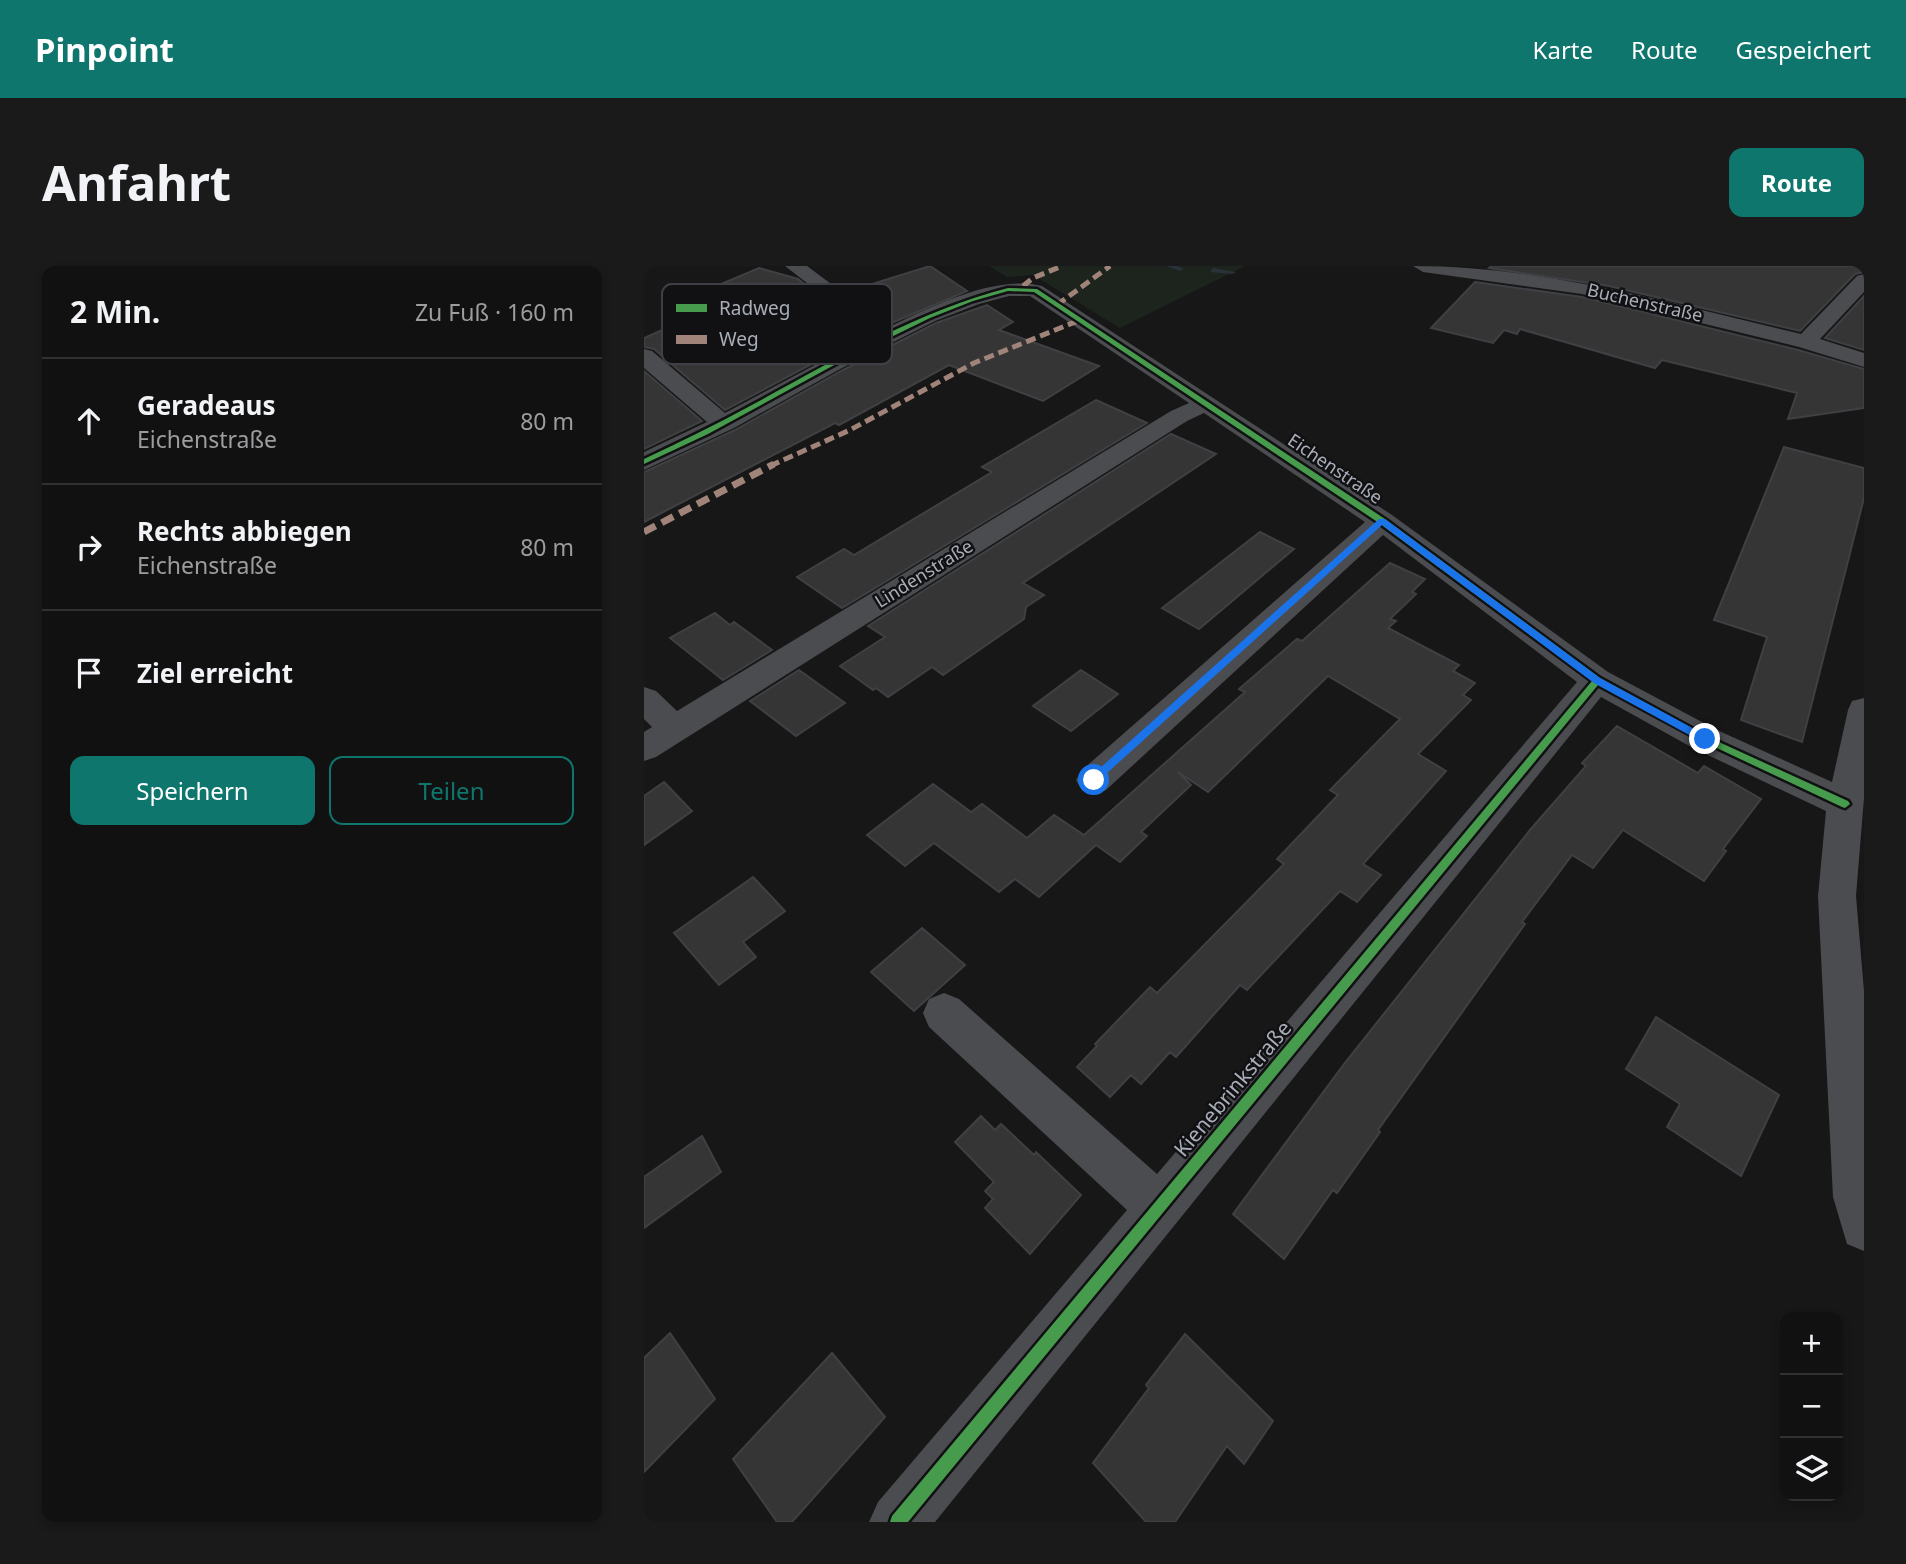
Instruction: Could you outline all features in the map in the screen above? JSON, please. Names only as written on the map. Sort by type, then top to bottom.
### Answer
[{"type":"street","points":[[795,266],[819,284]]},
{"type":"street","name":"Buchenstraße","points":[[1423,266],[1582,288],[1807,342],[1864,360]]},
{"type":"street","points":[[1582,288],[1596,268]]},
{"type":"street","points":[[1807,342],[1864,280]]},
{"type":"street","name":"Eichenstraße","points":[[892,333],[1005,289],[1023,286],[1035,290],[1382,521],[1597,680],[1705,739],[1845,804]]},
{"type":"street","points":[[644,356],[710,414],[725,423]]},
{"type":"street","points":[[644,462],[725,423],[834,364]]},
{"type":"street","name":"Lindenstraße","points":[[644,747],[1168,424],[1205,404]]},
{"type":"street","name":"Eichenstraße","points":[[1094,780],[1382,521]]},
{"type":"street","name":"Kienebrinkstraße","points":[[898,1522],[1597,680]]},
{"type":"street","points":[[644,699],[674,729]]},
{"type":"street","points":[[1864,710],[1845,804],[1837,896],[1857,1197],[1864,1227]]},
{"type":"street","points":[[944,1013],[1160,1207]]},
{"type":"shaded area","points":[[989,266],[1245,266],[1120,328],[1033,275],[1007,277]]},
{"type":"building","points":[[930,266],[967,291],[892,323],[892,284],[872,284]]},
{"type":"building","points":[[1864,266],[1864,272],[1855,274],[1800,331],[1609,286],[1489,268]]},
{"type":"building","points":[[759,268],[798,279],[804,284],[721,284]]},
{"type":"building","points":[[1475,282],[1582,297],[1864,369],[1864,408],[1788,419],[1797,393],[1662,360],[1655,368],[1520,329],[1517,334],[1504,330],[1493,343],[1431,328]]},
{"type":"building","points":[[1864,296],[1864,350],[1825,338]]},
{"type":"building","points":[[987,305],[1013,322],[999,330],[1099,366],[1043,401],[949,365],[839,425],[835,423],[644,522],[644,472],[735,430],[855,364],[892,364],[892,345],[936,323]]},
{"type":"building","points":[[662,330],[662,356],[654,349],[644,347],[644,338]]},
{"type":"building","points":[[671,364],[812,364],[725,410]]},
{"type":"building","points":[[644,371],[702,421],[644,449]]},
{"type":"building","points":[[1096,400],[1147,423],[842,608],[797,577],[844,549],[854,555],[992,472],[982,467]]},
{"type":"building","points":[[1171,434],[1216,454],[1023,583],[1044,595],[1026,607],[1024,619],[943,675],[932,667],[888,697],[876,688],[873,690],[840,666],[885,637],[868,626]]},
{"type":"building","points":[[1784,447],[1864,468],[1864,498],[1802,742],[1741,720],[1767,637],[1714,620]]},
{"type":"building","points":[[1260,532],[1294,549],[1199,629],[1162,608]]},
{"type":"building","points":[[1390,563],[1425,579],[1412,592],[1416,594],[1390,619],[1396,621],[1388,628],[1459,665],[1453,671],[1475,683],[1463,695],[1471,700],[1418,754],[1446,771],[1363,864],[1381,875],[1357,902],[1340,891],[1247,990],[1240,985],[1176,1057],[1170,1052],[1141,1084],[1131,1075],[1110,1097],[1077,1067],[1097,1046],[1095,1044],[1150,987],[1157,993],[1284,864],[1277,859],[1338,795],[1330,790],[1400,719],[1328,676],[1208,792],[1178,772],[1191,785],[1141,832],[1147,836],[1120,862],[1096,845],[1039,897],[1015,879],[999,892],[934,843],[905,866],[867,835],[933,784],[971,812],[982,804],[1027,838],[1054,815],[1084,835],[1245,692],[1239,689],[1297,639],[1302,641]]},
{"type":"building","points":[[715,613],[730,625],[734,622],[772,650],[723,680],[670,638]]},
{"type":"building","points":[[799,670],[845,703],[796,736],[750,701]]},
{"type":"building","points":[[1081,670],[1118,694],[1071,731],[1033,706]]},
{"type":"building","points":[[1617,726],[1698,773],[1704,766],[1761,799],[1723,849],[1726,851],[1704,881],[1623,830],[1593,868],[1572,855],[1522,922],[1525,924],[1378,1130],[1380,1132],[1337,1193],[1333,1190],[1284,1259],[1233,1214],[1344,1064],[1530,830],[1586,766],[1582,763]]},
{"type":"building","points":[[664,782],[692,811],[644,845],[644,796]]},
{"type":"building","points":[[753,877],[785,911],[743,942],[756,957],[719,985],[674,933]]},
{"type":"building","points":[[922,928],[965,965],[914,1011],[871,972]]},
{"type":"building","points":[[1656,1017],[1779,1095],[1741,1176],[1667,1127],[1680,1104],[1626,1069]]},
{"type":"building","points":[[981,1116],[995,1130],[1001,1124],[1034,1155],[1036,1152],[1081,1195],[1030,1254],[985,1208],[993,1199],[985,1191],[994,1182],[955,1142]]},
{"type":"building","points":[[702,1136],[721,1172],[644,1228],[644,1177]]},
{"type":"building","points":[[670,1333],[715,1399],[644,1472],[644,1358]]},
{"type":"building","points":[[1185,1334],[1273,1421],[1244,1464],[1227,1446],[1175,1522],[1146,1522],[1093,1463],[1149,1388],[1146,1385]]},
{"type":"building","points":[[832,1353],[885,1417],[792,1522],[777,1522],[733,1459]]},
{"type":"waterway","points":[[1170,266],[1180,269]]},
{"type":"waterway","points":[[1213,270],[1232,272]]},
{"type":"marked path","points":[[1023,286],[1033,278],[1062,266]]},
{"type":"marked path","points":[[1057,305],[1110,266]]},
{"type":"marked path","points":[[644,532],[784,459],[850,430],[974,363],[1080,320]]},
{"type":"cycle path","points":[[892,334],[971,299],[1008,290],[1035,290],[1382,521],[1597,680],[1705,739],[1845,804]]},
{"type":"cycle path","points":[[644,462],[832,364]]},
{"type":"cycle path","points":[[898,1522],[1597,680]]},
{"type":"route","points":[[1094,780],[1382,521],[1597,680],[1705,739]]}]
